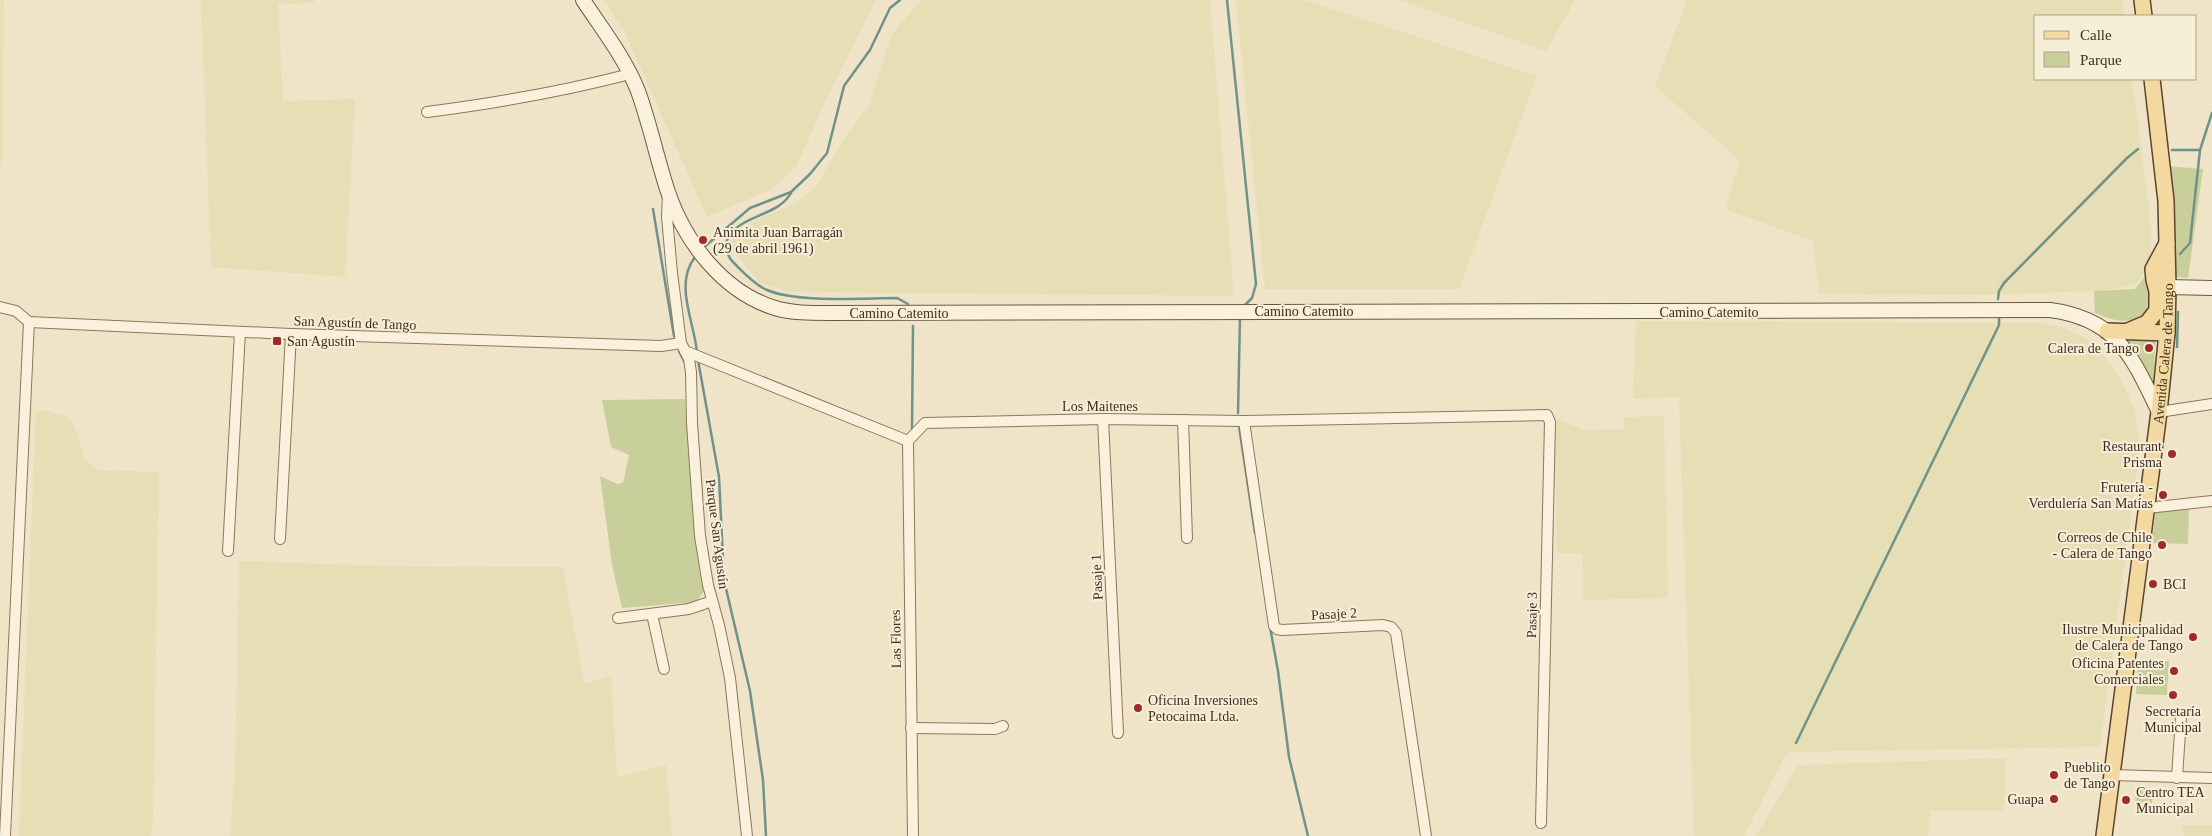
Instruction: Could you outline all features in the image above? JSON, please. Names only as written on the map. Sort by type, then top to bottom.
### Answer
[{"type":"main road","name":"Camino Catemito","points":[[583,0],[630,74],[647,117],[668,192],[685,232],[711,264],[746,294],[775,308],[804,312],[1596,313],[2039,310],[2071,314],[2090,321],[2107,331],[2134,360],[2159,412]]},
{"type":"main road","points":[[2142,0],[2144,15]]},
{"type":"main road","name":"Avenida Calera de Tango","points":[[2104,836],[2147,508],[2167,333],[2168,241],[2163,171],[2152,80]]},
{"type":"main road","points":[[2157,312],[2158,292],[2154,280],[2154,265],[2168,241]]},
{"type":"main road","points":[[2154,280],[2161,286],[2168,287],[2212,288]]},
{"type":"main road","points":[[2128,331],[2147,323],[2157,312],[2168,287]]},
{"type":"main road","points":[[2107,331],[2167,333]]},
{"type":"street","points":[[426,112],[503,102],[571,89],[630,74]]},
{"type":"street","name":"Parque San Agustín","points":[[668,192],[668,235],[690,352],[692,423],[700,536],[733,700],[747,836]]},
{"type":"street","points":[[668,235],[679,230],[685,232]]},
{"type":"street","points":[[0,308],[16,311],[29,322],[5,836]]},
{"type":"street","name":"San Agustín de Tango","points":[[29,322],[291,334],[661,346],[690,352]]},
{"type":"street","points":[[228,551],[240,332]]},
{"type":"street","points":[[280,539],[291,334]]},
{"type":"street","points":[[690,352],[908,441]]},
{"type":"street","points":[[2159,412],[2212,404]]},
{"type":"street","name":"Los Maitenes","points":[[908,441],[926,423],[1104,419],[1244,421],[1541,415]]},
{"type":"street","name":"Pasaje 3","points":[[1541,415],[1547,415],[1550,422],[1541,823]]},
{"type":"street","name":"Pasaje 1","points":[[1104,419],[1118,733]]},
{"type":"street","points":[[1183,420],[1188,538]]},
{"type":"street","name":"Pasaje 2","points":[[1244,421],[1274,626],[1277,630],[1282,630],[1383,625],[1391,627],[1396,633],[1426,836]]},
{"type":"street","name":"Las Flores","points":[[908,441],[913,836]]},
{"type":"street","points":[[2147,508],[2212,501]]},
{"type":"street","points":[[618,618],[689,609],[712,601]]},
{"type":"street","points":[[652,614],[664,668]]},
{"type":"street","points":[[2177,778],[2181,717]]},
{"type":"street","points":[[911,728],[995,729],[1002,726]]},
{"type":"street","points":[[2112,776],[2212,778]]},
{"type":"shaded area","points":[[0,0],[4,0],[2,167],[0,167]]},
{"type":"shaded area","points":[[201,0],[314,0],[314,3],[278,4],[283,101],[355,99],[345,277],[211,267]]},
{"type":"shaded area","points":[[604,0],[876,0],[823,106],[797,166],[770,190],[707,217],[624,31]]},
{"type":"shaded area","points":[[921,0],[1210,0],[1234,296],[790,292],[760,283],[727,244],[758,219],[795,204],[815,188],[847,134],[868,107],[892,34]]},
{"type":"shaded area","points":[[1236,0],[1305,0],[1537,76],[1459,289],[1265,289]]},
{"type":"shaded area","points":[[1399,0],[1575,0],[1546,51]]},
{"type":"shaded area","points":[[1687,0],[2122,0],[2124,15],[2034,15],[2034,80],[2132,80],[2150,215],[2151,253],[2148,266],[2137,283],[2121,288],[2098,291],[1983,295],[1819,294],[1813,241],[1725,209],[1740,161],[1655,86]]},
{"type":"shaded area","points":[[1636,321],[2041,323],[2062,327],[2089,340],[2106,358],[2124,386],[2135,411],[2139,439],[2138,464],[2100,747],[1790,752],[1785,756],[1744,836],[1694,836],[1679,397],[1633,399]]},
{"type":"shaded area","points":[[46,410],[70,418],[78,435],[83,457],[97,470],[159,472],[153,826],[150,836],[19,836],[36,412]]},
{"type":"shaded area","points":[[1664,416],[1668,598],[1583,600],[1582,553],[1557,553],[1554,418],[1585,430],[1624,429],[1624,417]]},
{"type":"shaded area","points":[[239,561],[386,566],[563,567],[584,684],[611,676],[617,777],[666,765],[672,836],[230,836],[235,771]]},
{"type":"shaded area","points":[[2006,758],[2004,811],[1930,811],[1928,836],[1756,836],[1798,765]]},
{"type":"shaded area","points":[[2181,825],[2212,825],[2212,836],[2184,836]]},
{"type":"green space","points":[[2167,166],[2203,169],[2188,278],[2175,277]]},
{"type":"green space","points":[[2147,274],[2150,280],[2151,307],[2145,313],[2138,318],[2124,321],[2110,319],[2095,313],[2094,291],[2135,289]]},
{"type":"green space","points":[[2121,333],[2156,336],[2153,384],[2138,354]]},
{"type":"green space","points":[[685,399],[698,562],[704,591],[696,602],[622,608],[612,565],[600,476],[617,484],[623,483],[629,455],[611,447],[602,400]]},
{"type":"green space","points":[[2189,509],[2188,544],[2151,543],[2156,511]]},
{"type":"green space","points":[[2138,660],[2169,661],[2167,695],[2136,694]]},
{"type":"green space","points":[[2137,787],[2154,789],[2152,803],[2135,802]]},
{"type":"waterway","points":[[703,248],[750,208],[791,192],[810,174],[827,153],[844,86],[870,50],[890,8],[900,0]]},
{"type":"waterway","points":[[1227,0],[1256,284],[1252,298],[1245,305]]},
{"type":"waterway","points":[[2180,254],[2190,243],[2200,150],[2212,113]]},
{"type":"waterway","points":[[1998,299],[1999,291],[2004,283],[2138,149]]},
{"type":"waterway","points":[[2172,150],[2200,150]]},
{"type":"waterway","points":[[791,193],[778,206],[743,223],[729,236],[726,243],[728,254],[732,261],[746,275],[767,290],[795,297],[831,299],[897,298],[908,304]]},
{"type":"waterway","points":[[653,209],[674,336]]},
{"type":"waterway","points":[[695,257],[686,279],[686,291],[697,352]]},
{"type":"waterway","points":[[2177,347],[2178,312]]},
{"type":"waterway","points":[[1238,413],[1240,317]]},
{"type":"waterway","points":[[1796,743],[1999,325],[1999,318]]},
{"type":"waterway","points":[[912,428],[913,326]]},
{"type":"waterway","points":[[679,351],[685,363]]},
{"type":"waterway","points":[[698,360],[719,477],[724,580],[750,691],[763,780],[766,836]]},
{"type":"waterway","points":[[1239,426],[1255,533]]},
{"type":"waterway","points":[[1270,627],[1278,671],[1289,757],[1308,836]]},
{"type":"place","name":"Animita Juan Barragán (29 de abril 1961)","points":[[703,240]]},
{"type":"place","name":"San Agustín","points":[[277,341]]},
{"type":"place","name":"Calera de Tango","points":[[2149,348]]},
{"type":"place","name":"Restaurant Prisma","points":[[2172,454]]},
{"type":"place","name":"Frutería - Verdulería San Matías","points":[[2163,495]]},
{"type":"place","name":"Correos de Chile - Calera de Tango","points":[[2162,545]]},
{"type":"place","name":"BCI","points":[[2153,584]]},
{"type":"place","name":"Ilustre Municipalidad de Calera de Tango","points":[[2193,637]]},
{"type":"place","name":"Oficina Patentes Comerciales","points":[[2174,671]]},
{"type":"place","name":"Secretaría Municipal","points":[[2173,695]]},
{"type":"place","name":"Oficina Inversiones Petocaima Ltda.","points":[[1138,708]]},
{"type":"place","name":"Pueblito de Tango","points":[[2054,775]]},
{"type":"place","name":"Guapa","points":[[2054,799]]},
{"type":"place","name":"Centro TEA Municipal","points":[[2126,800]]}]
